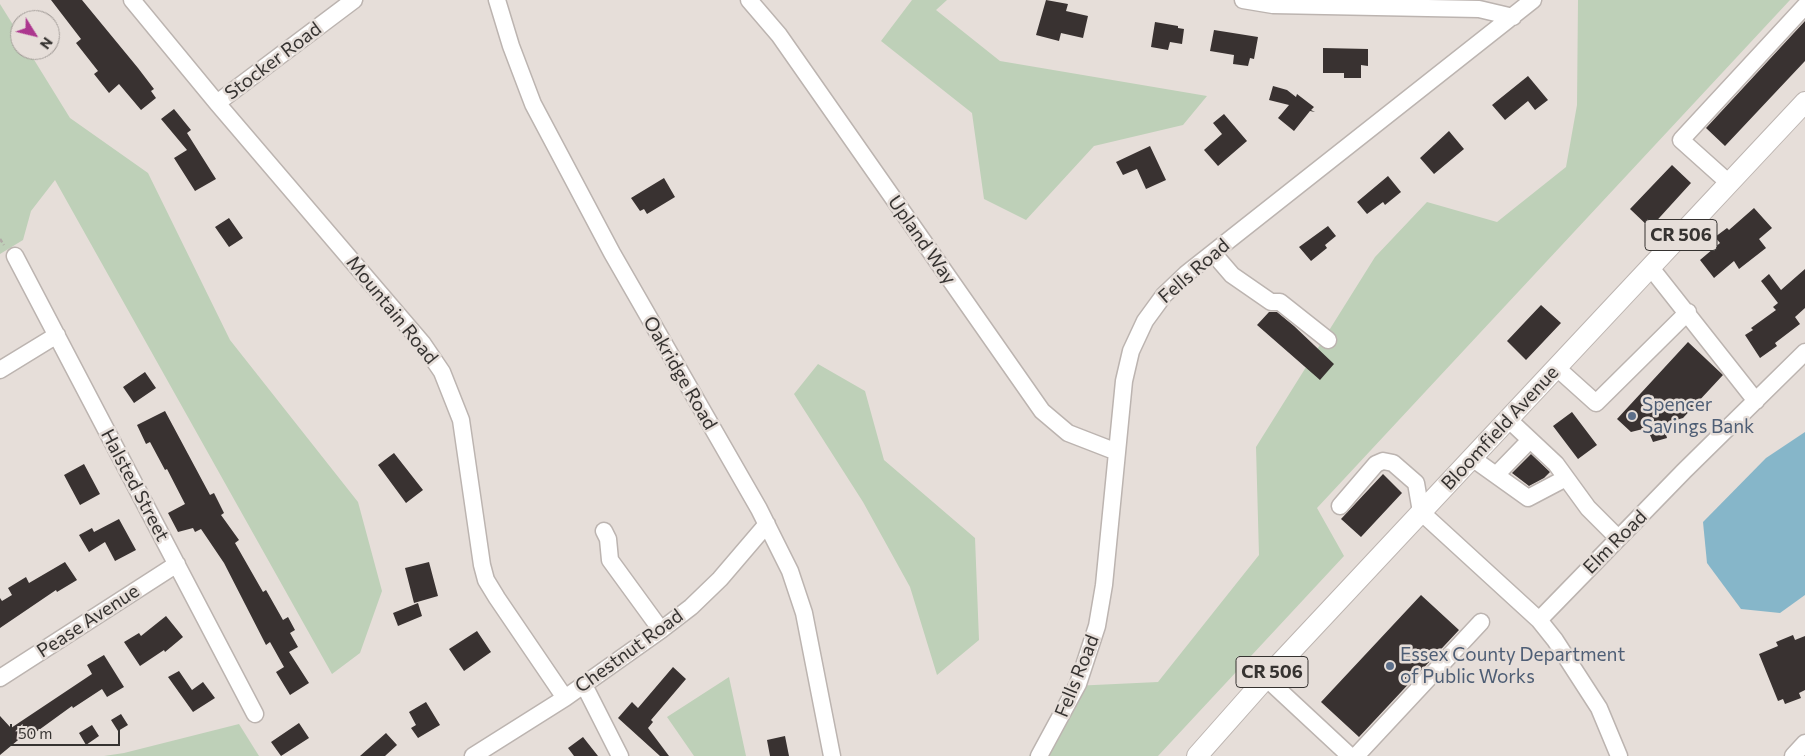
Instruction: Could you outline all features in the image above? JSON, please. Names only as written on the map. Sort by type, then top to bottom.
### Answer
[{"type":"main road","name":"Bloomfield Avenue","points":[[1197,756],[1266,678],[1805,102]]},
{"type":"street","name":"Mountain Road","points":[[132,0],[217,103],[423,344],[442,372],[461,420],[482,565],[486,580],[565,698]]},
{"type":"street","name":"Stocker Road","points":[[217,103],[354,0]]},
{"type":"street","name":"Oakridge Road","points":[[497,0],[511,46],[533,104],[617,261],[767,524],[790,571],[798,593],[832,756]]},
{"type":"street","name":"Upland Way","points":[[749,0],[779,35],[1042,411],[1068,433],[1117,452]]},
{"type":"street","points":[[1243,0],[1273,4],[1479,9],[1513,17]]},
{"type":"street","name":"Fells Road","points":[[1039,756],[1078,684],[1097,626],[1104,585],[1124,381],[1137,336],[1164,295],[1186,274],[1533,0]]},
{"type":"street","points":[[1729,183],[1681,140],[1805,6]]},
{"type":"street","points":[[1214,253],[1232,275],[1271,302],[1280,302],[1328,340]]},
{"type":"street","name":"Halsted Street","points":[[15,256],[255,714]]},
{"type":"street","points":[[1651,268],[1688,312],[1756,401]]},
{"type":"street","points":[[1557,368],[1596,403],[1688,312]]},
{"type":"street","points":[[0,370],[56,335]]},
{"type":"street","name":"Elm Road","points":[[1539,620],[1618,538],[1805,352]]},
{"type":"street","points":[[1509,420],[1556,464],[1588,508],[1618,538]]},
{"type":"street","points":[[1497,474],[1530,440]]},
{"type":"street","points":[[1472,458],[1497,474],[1528,498],[1566,478]]},
{"type":"street","points":[[1340,506],[1376,464],[1384,461],[1393,463],[1416,483],[1421,512],[1539,620],[1591,695],[1609,728],[1619,756]]},
{"type":"street","name":"Chestnut Road","points":[[473,756],[565,698],[661,630],[690,607],[720,579],[767,524]]},
{"type":"street","points":[[604,531],[608,539],[610,560],[661,630]]},
{"type":"street","name":"Pease Avenue","points":[[0,678],[177,564]]},
{"type":"street","points":[[1356,756],[1482,622]]},
{"type":"street","points":[[1266,678],[1350,756]]},
{"type":"street","points":[[584,685],[620,756]]},
{"type":"street","points":[[1793,756],[1805,743]]},
{"type":"green space","points":[[912,0],[947,0],[936,10],[1000,61],[1207,96],[1183,125],[1094,146],[1026,220],[984,199],[972,113],[881,41]]},
{"type":"green space","points":[[1578,0],[1790,0],[1317,508],[1344,556],[1158,756],[1029,756],[1073,686],[1158,682],[1259,555],[1256,447],[1375,257],[1427,202],[1497,222],[1566,167],[1577,105]]},
{"type":"green space","points":[[0,4],[10,20],[10,60],[34,60],[70,118],[148,173],[230,340],[358,502],[382,591],[360,653],[332,674],[55,180],[31,211],[23,240],[0,254]]},
{"type":"green space","points":[[818,364],[865,391],[884,460],[975,538],[979,640],[937,675],[910,587],[863,502],[794,394]]},
{"type":"green space","points":[[729,677],[746,756],[694,756],[667,717]]},
{"type":"green space","points":[[239,724],[259,756],[104,756],[124,753]]},
{"type":"water","points":[[1805,432],[1805,595],[1780,613],[1741,609],[1707,563],[1703,522],[1766,458]]},
{"type":"building","points":[[51,0],[82,0],[154,89],[151,91],[156,98],[141,110],[119,84],[109,93],[94,74],[98,71],[76,43],[81,39]]},
{"type":"building","points":[[1046,0],[1068,4],[1066,11],[1088,16],[1083,38],[1061,33],[1059,41],[1036,35]]},
{"type":"building","points":[[1805,21],[1805,61],[1725,146],[1706,128]]},
{"type":"building","points":[[1155,22],[1178,26],[1178,28],[1184,29],[1182,44],[1170,42],[1168,50],[1151,47]]},
{"type":"building","points":[[1214,30],[1258,37],[1254,59],[1250,58],[1248,66],[1233,64],[1234,55],[1210,51]]},
{"type":"building","points":[[1323,48],[1368,49],[1368,66],[1361,65],[1361,78],[1344,78],[1344,73],[1323,73]]},
{"type":"building","points":[[1528,76],[1548,100],[1535,110],[1528,101],[1505,120],[1492,105]]},
{"type":"building","points":[[1273,86],[1287,90],[1296,97],[1297,94],[1314,107],[1311,110],[1315,112],[1310,111],[1294,131],[1278,118],[1289,105],[1269,100]]},
{"type":"building","points":[[174,109],[191,130],[187,133],[216,179],[195,191],[174,158],[187,150],[161,119]]},
{"type":"building","points":[[1224,114],[1247,141],[1218,166],[1204,150],[1222,134],[1213,123]]},
{"type":"building","points":[[1449,131],[1464,149],[1434,174],[1420,158]]},
{"type":"building","points":[[1150,146],[1166,180],[1146,189],[1137,169],[1123,175],[1116,162]]},
{"type":"building","points":[[1672,165],[1691,183],[1650,228],[1630,209]]},
{"type":"building","points":[[1388,176],[1401,192],[1385,205],[1383,202],[1367,214],[1357,202]]},
{"type":"building","points":[[664,178],[675,197],[647,214],[644,209],[640,211],[631,198]]},
{"type":"building","points":[[1754,208],[1772,228],[1759,239],[1766,248],[1739,269],[1734,261],[1714,278],[1700,260],[1720,243],[1715,237],[1727,228],[1729,230]]},
{"type":"building","points":[[229,218],[243,238],[229,247],[215,227]]},
{"type":"building","points":[[1328,226],[1336,236],[1325,245],[1327,248],[1311,261],[1299,247]]},
{"type":"building","points":[[1805,269],[1805,308],[1795,317],[1800,324],[1775,343],[1777,346],[1760,358],[1745,335],[1753,330],[1751,328],[1776,310],[1773,307],[1778,303],[1761,281],[1769,274],[1781,290]]},
{"type":"building","points":[[1541,305],[1561,323],[1526,360],[1507,341]]},
{"type":"building","points":[[1269,312],[1277,312],[1334,364],[1320,380],[1257,325]]},
{"type":"building","points":[[1688,342],[1723,375],[1683,418],[1663,424],[1667,438],[1653,442],[1647,428],[1631,432],[1617,419]]},
{"type":"building","points":[[145,372],[156,388],[134,403],[123,387]]},
{"type":"building","points":[[165,411],[210,495],[214,493],[224,513],[221,515],[239,540],[235,543],[263,592],[266,590],[283,620],[288,617],[295,630],[290,633],[298,647],[289,652],[309,683],[290,695],[276,672],[284,667],[270,642],[266,645],[224,563],[201,529],[195,532],[193,528],[178,532],[168,513],[185,504],[167,469],[165,470],[150,442],[146,444],[137,425]]},
{"type":"building","points":[[1572,412],[1597,445],[1578,459],[1553,426]]},
{"type":"building","points":[[394,453],[423,490],[406,503],[378,465]]},
{"type":"building","points":[[1531,454],[1550,472],[1544,478],[1529,486],[1512,473]]},
{"type":"building","points":[[84,464],[100,494],[80,505],[64,475]]},
{"type":"building","points":[[1383,474],[1402,493],[1361,537],[1341,519]]},
{"type":"building","points":[[119,519],[136,550],[115,561],[105,542],[89,552],[79,535],[92,528],[94,532]]},
{"type":"building","points":[[65,562],[77,580],[57,592],[56,590],[0,628],[0,598],[2,601],[12,595],[8,588],[26,577],[29,583]]},
{"type":"building","points":[[429,562],[438,596],[414,603],[405,568]]},
{"type":"building","name":"Essex County Department of Public Works","points":[[1421,595],[1459,630],[1359,737],[1321,702]]},
{"type":"building","points":[[418,603],[422,616],[398,626],[393,613]]},
{"type":"building","points":[[166,616],[183,637],[165,652],[164,650],[140,666],[124,642],[139,633],[141,636]]},
{"type":"building","points":[[477,631],[491,652],[464,671],[449,649]]},
{"type":"building","points":[[1793,635],[1795,640],[1805,636],[1805,690],[1799,693],[1801,698],[1785,704],[1783,699],[1778,701],[1759,654],[1778,646],[1776,642]]},
{"type":"building","points":[[104,655],[124,687],[107,697],[102,689],[73,708],[72,706],[32,735],[29,731],[0,755],[0,716],[11,728],[92,674],[87,665]]},
{"type":"building","points":[[673,667],[686,679],[651,720],[653,722],[648,728],[669,756],[660,756],[618,718],[632,702],[638,708]]},
{"type":"building","points":[[179,671],[192,690],[203,682],[215,698],[193,712],[168,677]]},
{"type":"building","points":[[426,702],[440,725],[418,738],[411,728],[416,725],[409,712]]},
{"type":"building","points":[[121,714],[128,725],[118,731],[111,720]]},
{"type":"building","points":[[299,723],[309,738],[281,756],[271,742]]},
{"type":"building","points":[[92,725],[99,736],[86,745],[79,733]]},
{"type":"building","points":[[386,733],[397,745],[385,756],[360,756]]},
{"type":"building","points":[[785,736],[789,756],[770,756],[767,740]]},
{"type":"building","points":[[583,737],[598,756],[574,756],[568,748]]},
{"type":"place","name":"Spencer Savings Bank","points":[[1632,416]]},
{"type":"place","name":"Essex County Department of Public Works","points":[[1390,666]]}]
